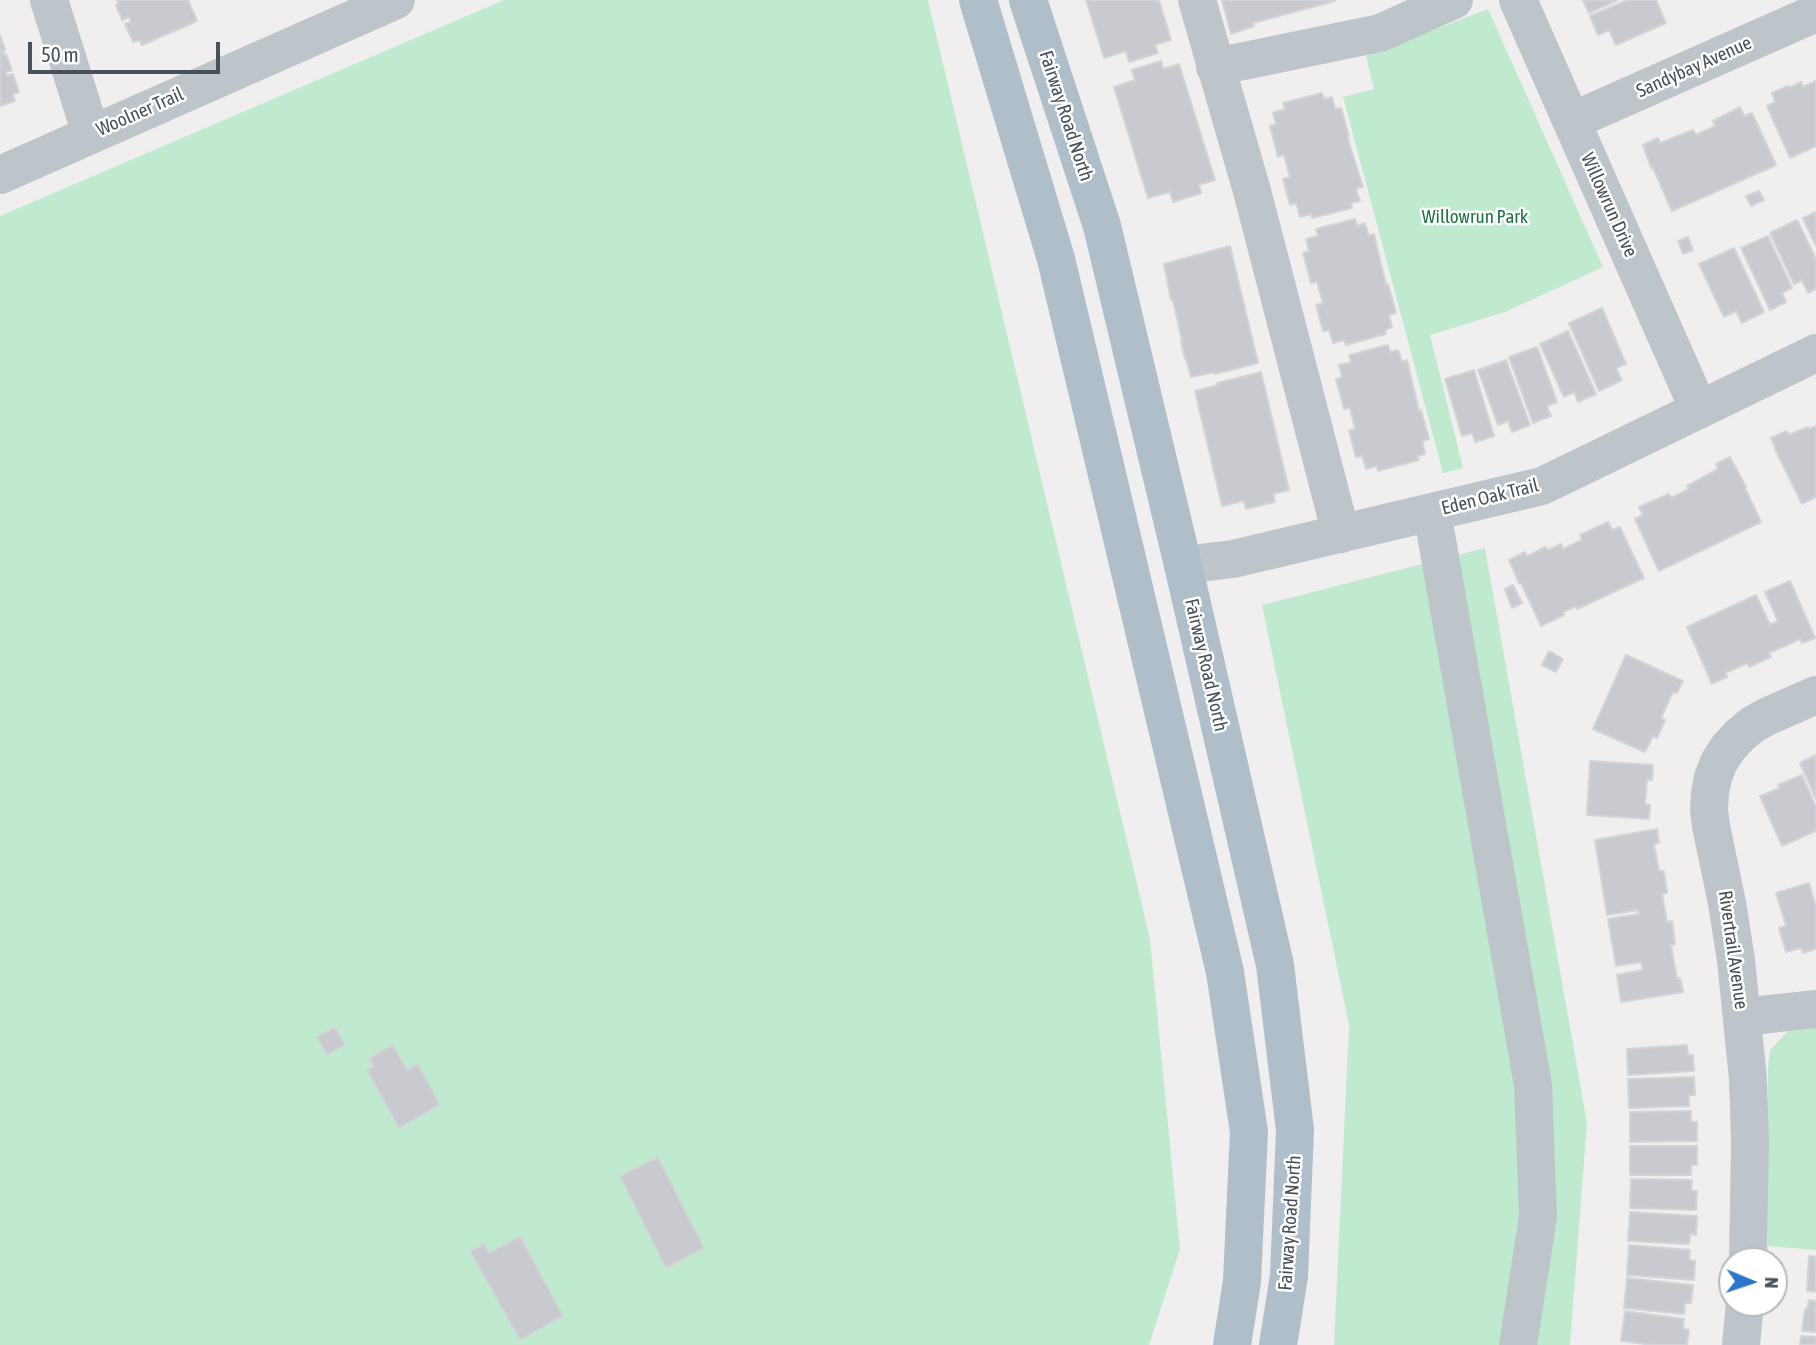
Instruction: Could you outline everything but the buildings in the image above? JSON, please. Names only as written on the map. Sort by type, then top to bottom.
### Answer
[{"type":"main road","points":[[978,0],[1056,259],[1226,972],[1249,1132],[1242,1281],[1231,1345]]},
{"type":"main road","name":"Fairway Road North","points":[[1028,0],[1101,226],[1272,952],[1295,1130],[1289,1276],[1278,1345]]},
{"type":"street","points":[[49,0],[92,134]]},
{"type":"street","name":"Woolner Trail","points":[[0,175],[396,0]]},
{"type":"street","points":[[1197,0],[1252,191],[1341,534]]},
{"type":"street","points":[[1216,67],[1380,33],[1454,0]]},
{"type":"street","name":"Willowrun Drive","points":[[1517,0],[1699,410]]},
{"type":"street","name":"Sandybay Avenue","points":[[1572,121],[1816,13]]},
{"type":"street","name":"Eden Oak Trail","points":[[1183,565],[1233,559],[1542,486],[1816,353]]},
{"type":"street","points":[[1432,512],[1533,1085],[1538,1217],[1518,1345]]},
{"type":"street","name":"Rivertrail Avenue","points":[[1748,1247],[1748,1079],[1736,960],[1709,810],[1713,777],[1728,748],[1752,725],[1816,695]]},
{"type":"street","points":[[1742,1017],[1816,1009]]},
{"type":"street","points":[[1741,1345],[1744,1317]]},
{"type":"green space","points":[[504,0],[928,0],[1150,939],[1180,1249],[1149,1345],[0,1345],[0,216]]},
{"type":"green space","name":"Willowrun Park","points":[[1488,9],[1603,267],[1505,312],[1430,335],[1463,468],[1443,473],[1343,97],[1374,89],[1366,56]]},
{"type":"green space","points":[[1485,548],[1587,1123],[1570,1345],[1334,1345],[1349,1025],[1262,605]]},
{"type":"green space","points":[[1816,1024],[1816,1250],[1768,1246],[1768,1068],[1770,1050],[1791,1028]]}]
